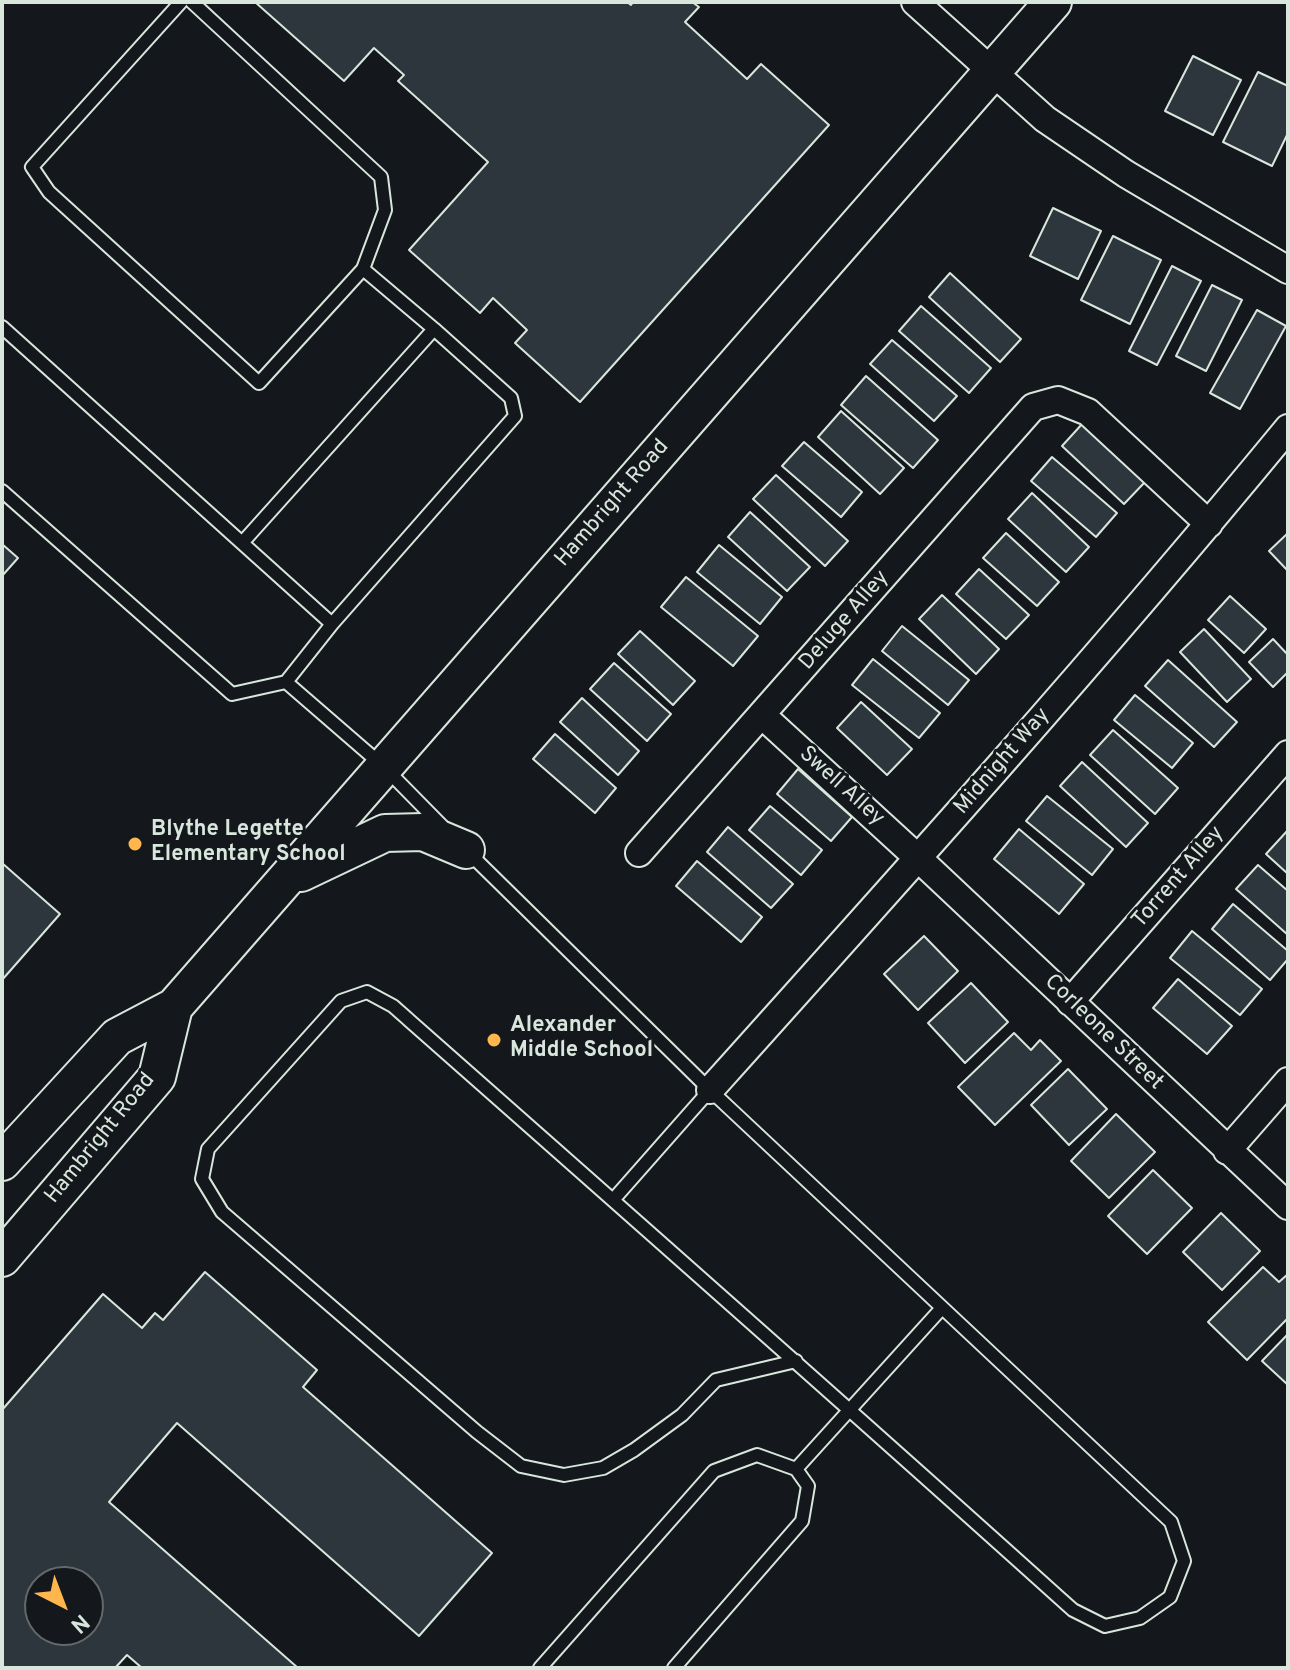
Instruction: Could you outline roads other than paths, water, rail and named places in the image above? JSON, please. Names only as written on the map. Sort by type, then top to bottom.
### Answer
[{"type":"main road","name":"Hambright Road","points":[[2,1162],[117,1037],[174,1007],[1053,2]]},
{"type":"main road","points":[[282,883],[344,850],[385,833],[423,832],[466,850]]},
{"type":"main road","name":"Hambright Road","points":[[2,1258],[157,1077],[174,1007]]},
{"type":"street","points":[[915,2],[1045,119],[1126,174],[1288,270]]},
{"type":"street","name":"Deluge Alley","points":[[639,853],[1033,407],[1058,400],[1088,412],[1209,524]]},
{"type":"street","name":"Midnight Way","points":[[710,1090],[919,859],[1209,524],[1288,428]]},
{"type":"street","name":"Swell Alley","points":[[763,716],[919,859]]},
{"type":"street","name":"Torrent Alley","points":[[1070,1002],[1288,754]]},
{"type":"street","name":"Corleone Street","points":[[919,859],[1288,1206]]},
{"type":"street","points":[[1227,1151],[1288,1081]]},
{"type":"lane","points":[[181,2],[32,167],[49,192],[259,383],[363,269],[385,210],[381,177],[192,2]]},
{"type":"lane","points":[[2,491],[232,694],[286,682],[332,624],[515,416],[511,398],[363,269]]},
{"type":"lane","points":[[2,327],[332,624]]},
{"type":"lane","points":[[242,543],[434,329]]},
{"type":"lane","points":[[286,682],[383,766],[710,1090],[1171,1522],[1184,1561],[1170,1597],[1140,1618],[1105,1626],[1073,1610],[796,1361],[393,1006],[367,992],[341,1001],[208,1149],[202,1179],[222,1212],[521,1466],[564,1475],[603,1468],[682,1415],[716,1380],[796,1361]]},
{"type":"lane","points":[[613,1200],[710,1090]]},
{"type":"lane","points":[[796,1469],[941,1309]]},
{"type":"lane","points":[[540,1668],[714,1471],[757,1455],[796,1469],[808,1486],[802,1521],[674,1668]]},
{"type":"place","name":"Blythe Legette Elementary School","points":[[135,844]]},
{"type":"place","name":"Alexander Middle School","points":[[494,1040]]}]
